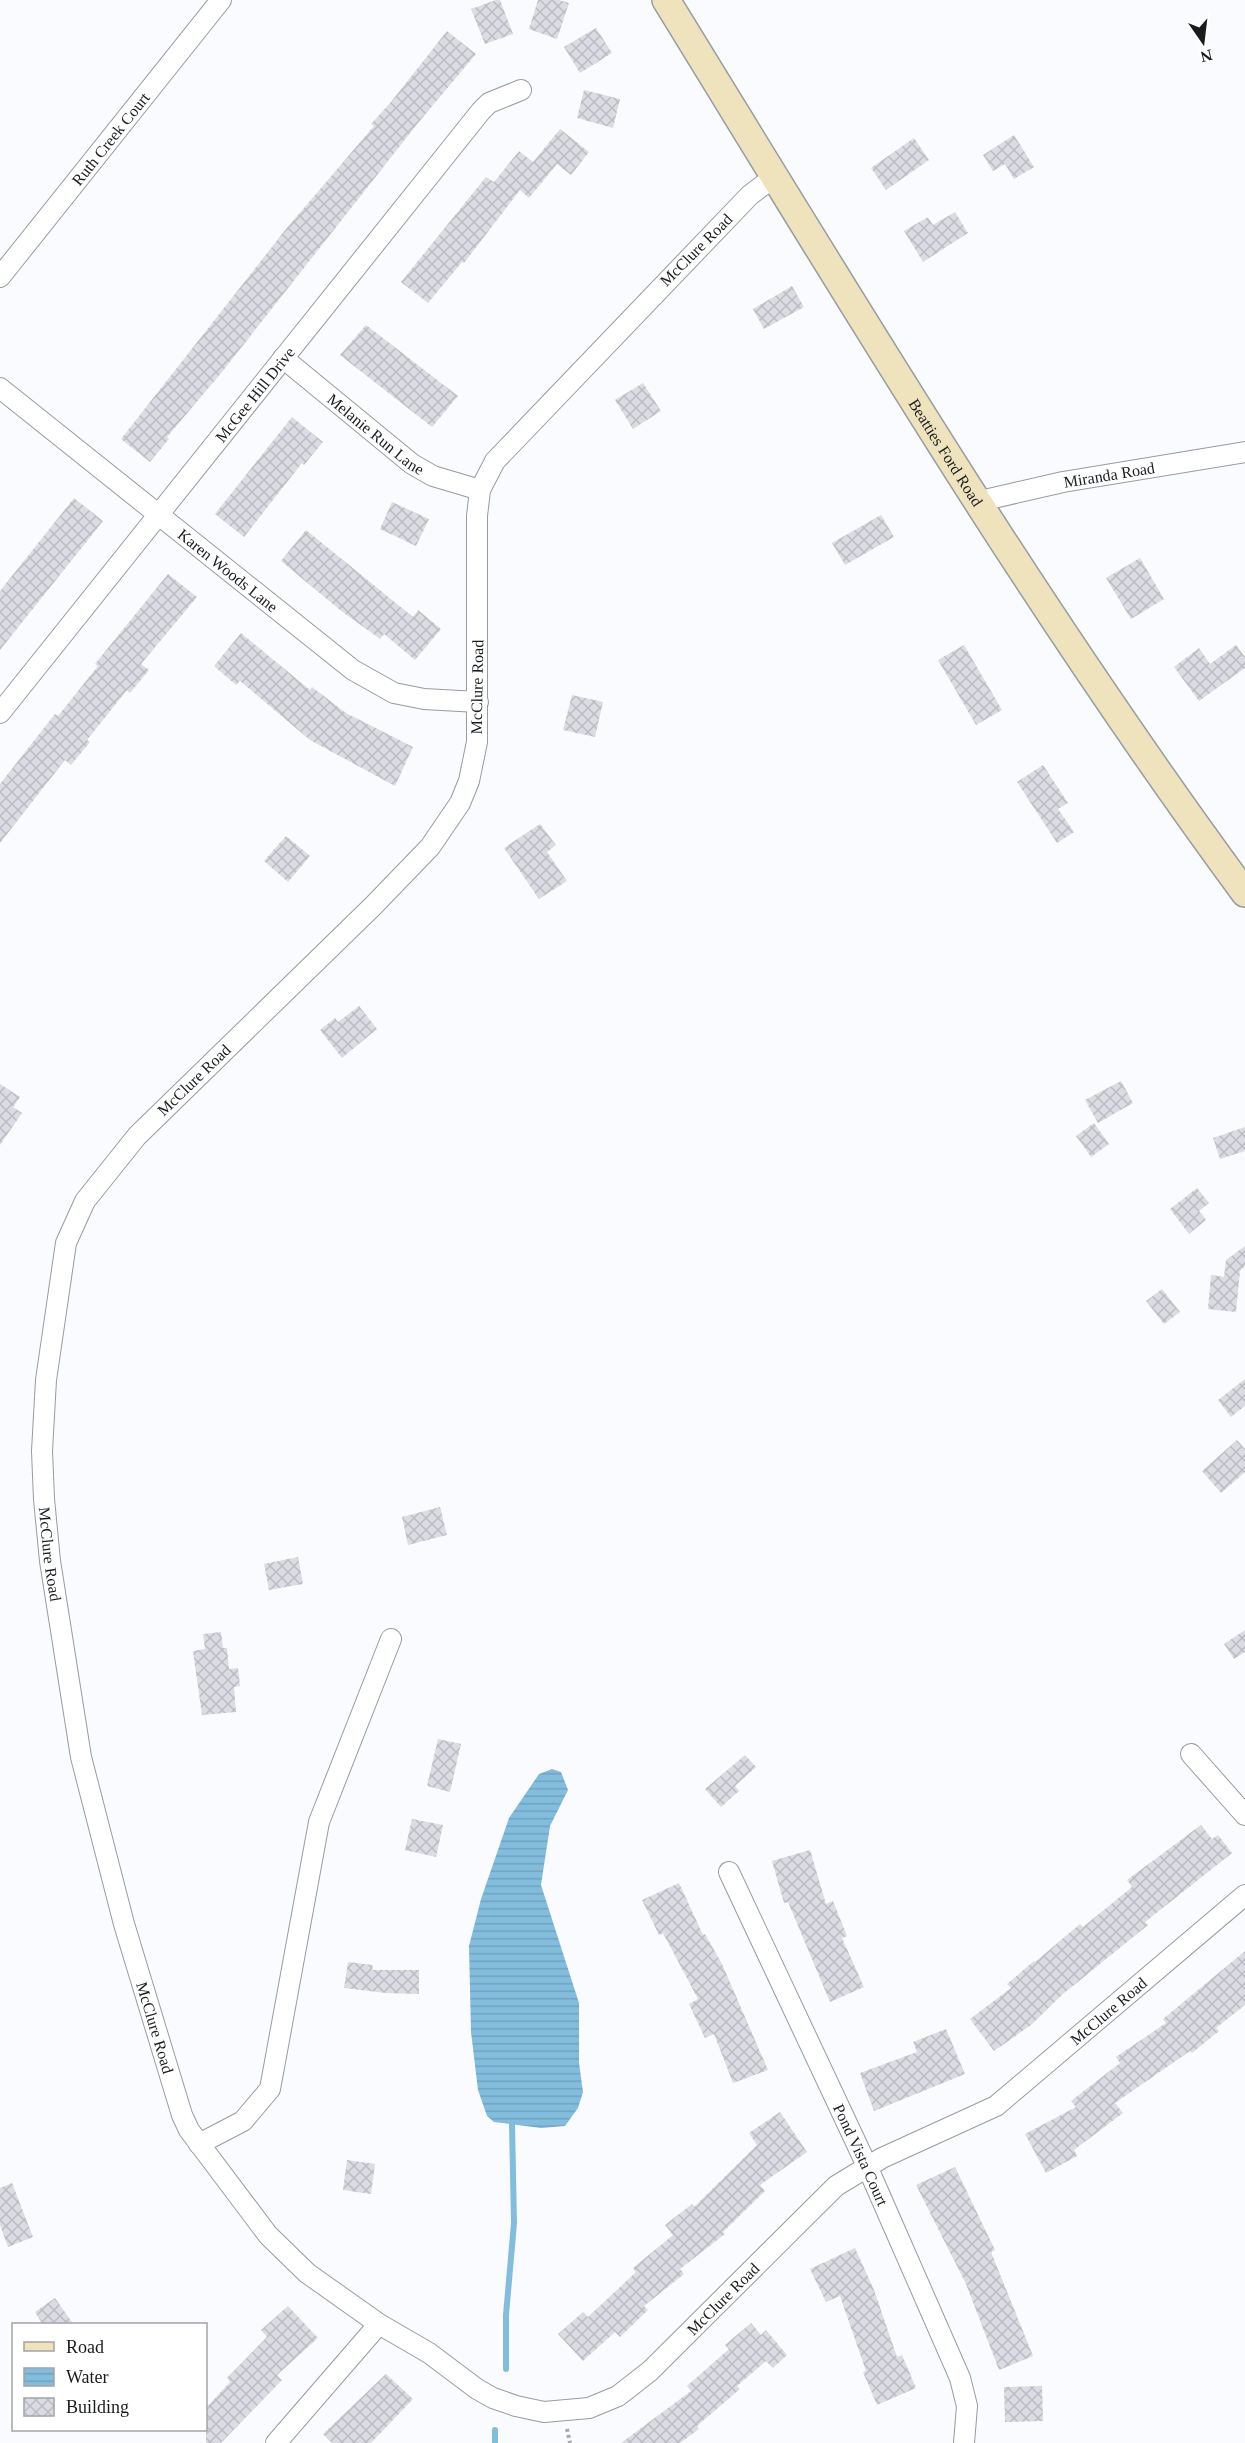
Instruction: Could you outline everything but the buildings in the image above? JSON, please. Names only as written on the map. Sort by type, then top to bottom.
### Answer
[{"type":"main road","name":"Beatties Ford Road","points":[[666,0],[976,502],[1072,648],[1245,893]]},
{"type":"street","name":"Ruth Creek Court","points":[[0,277],[221,0]]},
{"type":"street","name":"McGee Hill Drive","points":[[0,713],[481,111],[489,103],[522,90]]},
{"type":"street","name":"McClure Road","points":[[774,177],[750,195],[559,391],[495,461],[480,490],[477,516],[477,742],[469,781],[450,821],[430,847],[373,906],[137,1136],[85,1201],[66,1243],[46,1380],[42,1451],[50,1561],[72,1709],[96,1819],[124,1924],[182,2115],[199,2144],[268,2235],[307,2273],[379,2324],[429,2353],[477,2389],[516,2406],[544,2412],[589,2408],[618,2396],[650,2371],[836,2186],[867,2166],[996,2106],[1245,1895]]},
{"type":"street","name":"Melanie Run Lane","points":[[283,358],[412,464],[433,476],[480,490]]},
{"type":"street","name":"Karen Woods Lane","points":[[0,388],[160,513],[353,670],[394,693],[424,699],[478,702]]},
{"type":"street","name":"Miranda Road","points":[[976,502],[1063,482],[1245,452]]},
{"type":"street","points":[[199,2144],[243,2121],[270,2089],[319,1822],[391,1639]]},
{"type":"street","points":[[1191,1754],[1245,1815]]},
{"type":"street","name":"Pond Vista Court","points":[[729,1872],[867,2166],[960,2378],[967,2406],[964,2443]]},
{"type":"street","points":[[276,2443],[379,2324]]},
{"type":"path","points":[[567,2429],[570,2443]]},
{"type":"water","points":[[552,1769],[561,1772],[568,1790],[550,1826],[541,1885],[579,2003],[579,2063],[583,2092],[578,2108],[565,2126],[541,2128],[494,2122],[487,2116],[478,2090],[471,2032],[469,1946],[481,1899],[509,1818],[539,1774]]},
{"type":"waterway","points":[[506,2369],[506,2315],[514,2223],[512,2124]]},
{"type":"waterway","points":[[495,2430],[495,2442]]}]
